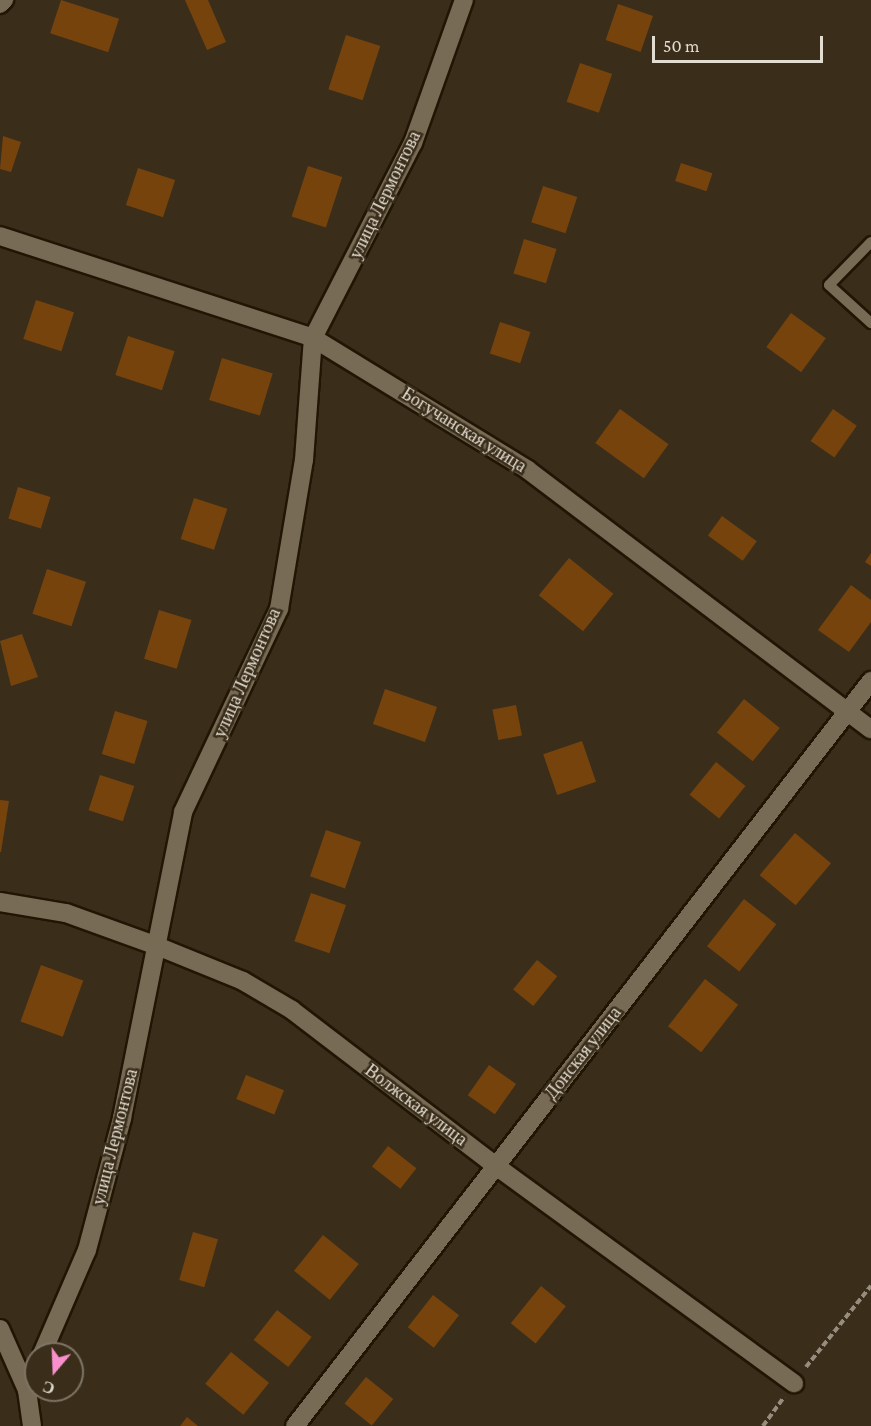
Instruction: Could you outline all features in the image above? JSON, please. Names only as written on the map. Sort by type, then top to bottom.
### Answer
[{"type":"street","points":[[0,4],[4,0]]},
{"type":"street","name":"улица Лермонтова","points":[[47,1342],[87,1250],[122,1118],[183,812],[279,609],[304,460],[313,338],[413,143],[465,0]]},
{"type":"street","name":"Богучанская улица","points":[[0,236],[313,338],[528,470],[871,729]]},
{"type":"street","name":"Донская улица","points":[[295,1426],[871,681]]},
{"type":"street","name":"Волжская улица","points":[[0,902],[66,914],[156,946],[243,981],[291,1010],[496,1166],[794,1383]]},
{"type":"street","points":[[0,1329],[24,1383]]},
{"type":"street","points":[[29,1402],[32,1426]]},
{"type":"lane","points":[[871,242],[829,285],[871,323]]},
{"type":"path","points":[[763,1426],[871,1286]]},
{"type":"building","points":[[61,0],[119,19],[108,52],[50,33]]},
{"type":"building","points":[[185,0],[208,0],[226,42],[207,50]]},
{"type":"building","points":[[618,4],[653,16],[641,52],[606,40]]},
{"type":"building","points":[[346,35],[380,46],[363,100],[328,89]]},
{"type":"building","points":[[580,63],[612,74],[599,113],[567,102]]},
{"type":"building","points":[[3,136],[21,142],[11,172],[0,169]]},
{"type":"building","points":[[681,163],[712,173],[707,191],[675,181]]},
{"type":"building","points":[[308,166],[342,177],[326,228],[292,216]]},
{"type":"building","points":[[138,168],[175,180],[163,217],[126,205]]},
{"type":"building","points":[[543,186],[577,197],[565,233],[531,222]]},
{"type":"building","points":[[524,239],[557,249],[546,283],[513,273]]},
{"type":"building","points":[[36,300],[74,312],[61,351],[23,339]]},
{"type":"building","points":[[791,313],[826,338],[801,372],[766,347]]},
{"type":"building","points":[[500,322],[530,332],[520,363],[490,353]]},
{"type":"building","points":[[128,336],[175,351],[162,390],[115,375]]},
{"type":"building","points":[[222,358],[273,373],[260,416],[209,400]]},
{"type":"building","points":[[620,409],[669,444],[644,478],[595,443]]},
{"type":"building","points":[[833,409],[857,426],[834,458],[811,441]]},
{"type":"building","points":[[18,487],[51,497],[41,528],[8,519]]},
{"type":"building","points":[[194,498],[227,509],[214,550],[181,539]]},
{"type":"building","points":[[722,516],[757,541],[743,561],[708,535]]},
{"type":"building","points":[[871,553],[871,566],[865,562]]},
{"type":"building","points":[[569,558],[613,594],[583,631],[539,595]]},
{"type":"building","points":[[47,569],[86,582],[71,626],[32,614]]},
{"type":"building","points":[[851,585],[871,600],[871,622],[849,652],[818,630]]},
{"type":"building","points":[[159,610],[192,620],[177,669],[144,659]]},
{"type":"building","points":[[22,634],[38,677],[11,686],[0,641]]},
{"type":"building","points":[[385,689],[437,707],[425,742],[373,724]]},
{"type":"building","points":[[744,699],[780,728],[753,761],[717,732]]},
{"type":"building","points":[[516,705],[522,735],[498,740],[492,710]]},
{"type":"building","points":[[115,711],[148,721],[134,764],[102,754]]},
{"type":"building","points":[[582,741],[596,782],[557,795],[543,754]]},
{"type":"building","points":[[716,762],[746,786],[719,819],[690,795]]},
{"type":"building","points":[[100,775],[134,786],[123,821],[89,810]]},
{"type":"building","points":[[0,800],[9,801],[1,852],[0,852]]},
{"type":"building","points":[[326,830],[361,842],[345,888],[310,876]]},
{"type":"building","points":[[795,833],[831,863],[796,905],[760,875]]},
{"type":"building","points":[[311,893],[346,905],[329,953],[294,941]]},
{"type":"building","points":[[744,899],[776,924],[739,972],[707,946]]},
{"type":"building","points":[[537,960],[557,976],[533,1006],[513,990]]},
{"type":"building","points":[[41,965],[83,980],[63,1037],[20,1021]]},
{"type":"building","points":[[705,979],[738,1005],[701,1052],[668,1026]]},
{"type":"building","points":[[489,1065],[516,1084],[495,1114],[468,1095]]},
{"type":"building","points":[[246,1075],[284,1090],[274,1114],[236,1099]]},
{"type":"building","points":[[388,1146],[416,1168],[400,1189],[372,1166]]},
{"type":"building","points":[[193,1232],[218,1239],[204,1287],[179,1280]]},
{"type":"building","points":[[323,1235],[359,1264],[330,1300],[294,1271]]},
{"type":"building","points":[[541,1286],[566,1306],[536,1343],[511,1323]]},
{"type":"building","points":[[433,1295],[459,1315],[434,1348],[408,1327]]},
{"type":"building","points":[[277,1310],[312,1337],[288,1367],[254,1340]]},
{"type":"building","points":[[231,1352],[269,1383],[243,1415],[205,1384]]},
{"type":"building","points":[[366,1377],[393,1399],[372,1425],[345,1403]]},
{"type":"building","points":[[187,1417],[198,1426],[180,1426]]}]
